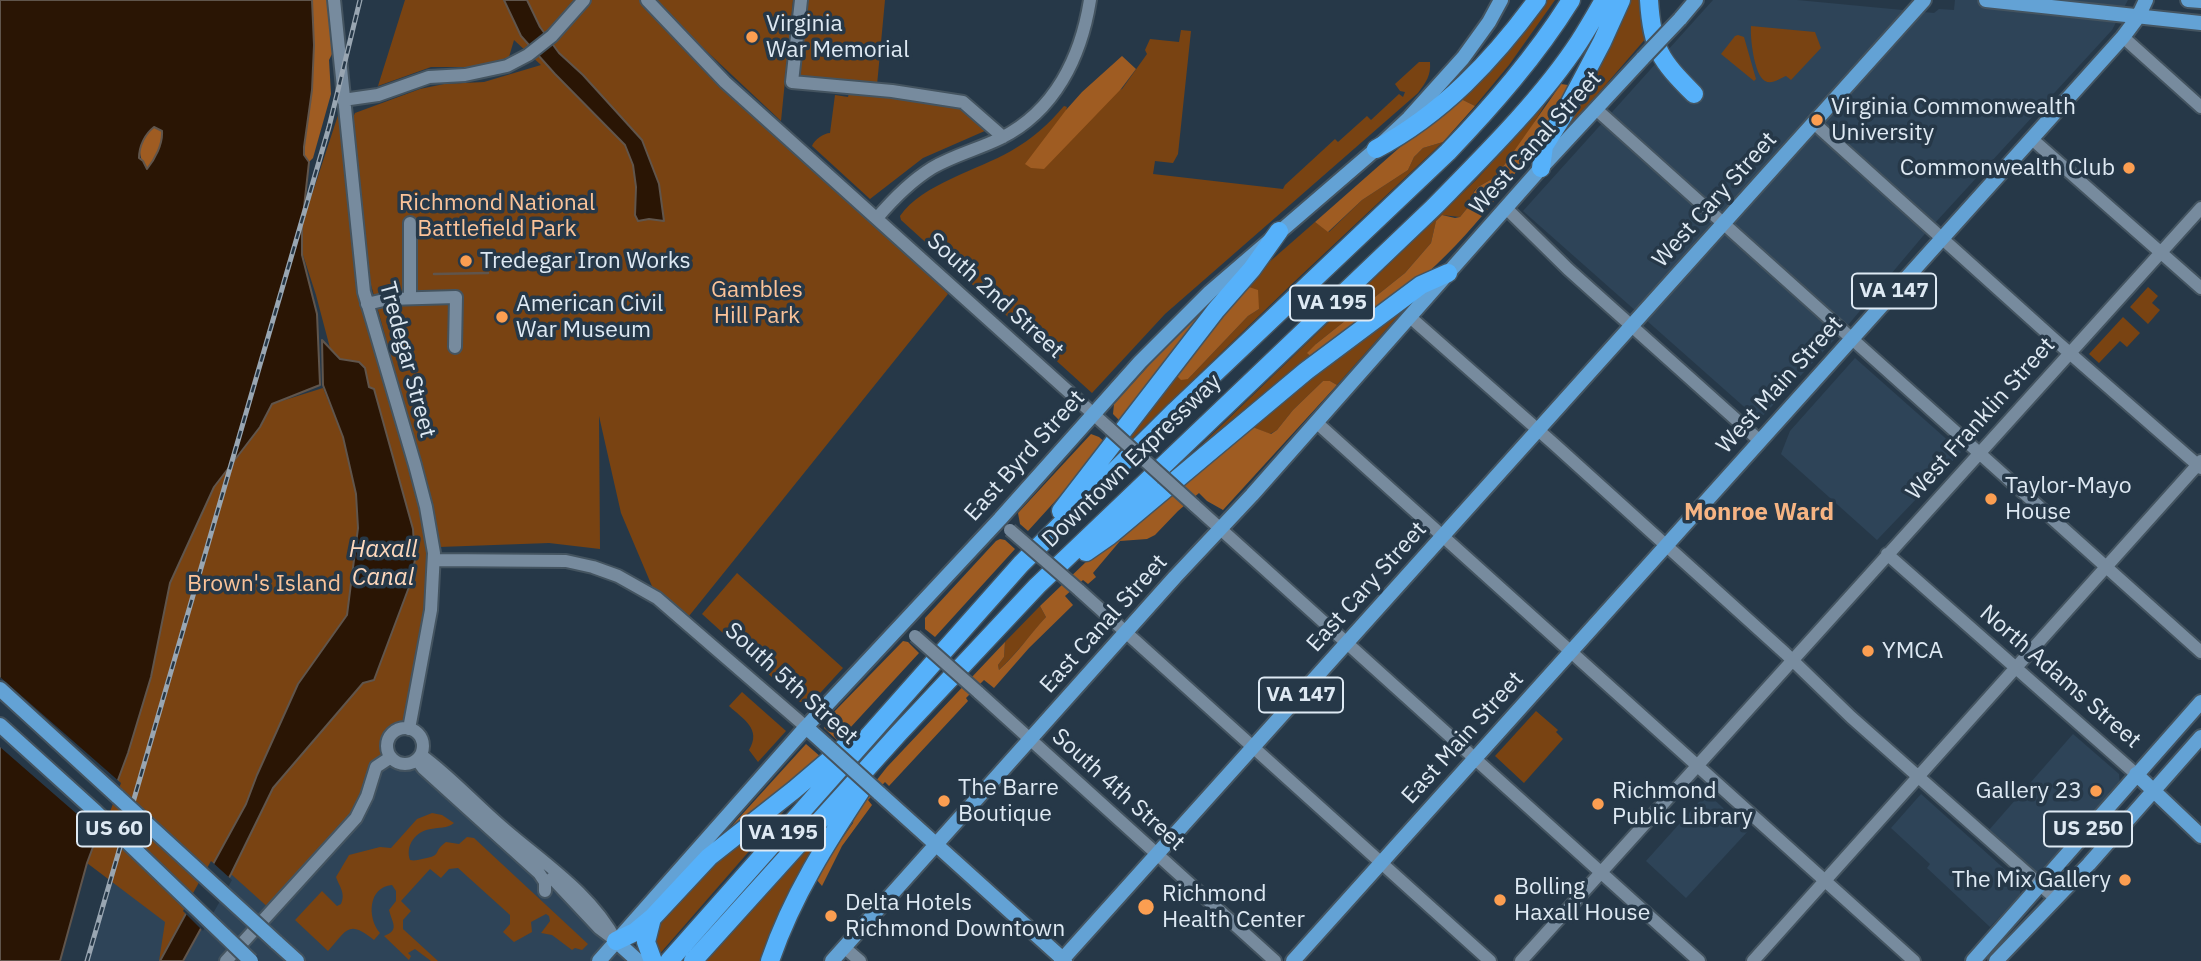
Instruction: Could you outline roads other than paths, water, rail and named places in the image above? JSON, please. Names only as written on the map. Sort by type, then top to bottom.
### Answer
[{"type":"highway","points":[[1376,149],[1402,136],[1423,121],[1471,79],[1495,54],[1537,0]]},
{"type":"highway","name":"Downtown Expressway","points":[[669,961],[1021,564],[1175,411],[1448,152],[1520,72],[1571,0]]},
{"type":"highway","name":"Downtown Expressway","points":[[694,961],[899,733],[1037,586],[1434,207],[1493,147],[1578,44],[1604,0]]},
{"type":"highway","points":[[1541,168],[1544,146],[1589,67],[1621,0]]},
{"type":"highway","points":[[1649,0],[1659,54],[1667,68],[1694,94]]},
{"type":"highway","points":[[1021,564],[1279,231]]},
{"type":"highway","points":[[1037,586],[1109,536],[1296,380],[1368,324],[1422,285],[1448,273]]},
{"type":"highway","points":[[616,941],[635,932],[653,917],[716,852],[794,790],[877,715],[896,705]]},
{"type":"highway","points":[[770,961],[789,913],[820,853],[899,733]]},
{"type":"highway","points":[[646,959],[646,936],[653,917]]},
{"type":"main road","name":"East Byrd Street","points":[[599,961],[806,727],[1000,519],[1093,413],[1175,326],[1279,231],[1376,149],[1447,77],[1489,22],[1501,0]]},
{"type":"main road","name":"West Canal Street","points":[[1410,317],[1541,168],[1696,0]]},
{"type":"main road","name":"West Cary Street","points":[[1539,430],[1924,0]]},
{"type":"main road","points":[[1986,0],[2201,23]]},
{"type":"main road","name":"West Main Street","points":[[1666,546],[2123,37],[2138,17],[2146,0]]},
{"type":"main road","points":[[2188,0],[2201,1]]},
{"type":"main road","name":"East Canal Street","points":[[832,961],[1410,317]]},
{"type":"main road","name":"East Cary Street","points":[[1063,960],[1539,430]]},
{"type":"main road","name":"East Main Street","points":[[1293,961],[1666,546]]},
{"type":"main road","name":"US 60","points":[[0,689],[297,961]]},
{"type":"main road","name":"US 250","points":[[1973,961],[2201,702]]},
{"type":"main road","name":"US 60","points":[[0,725],[96,812],[251,961]]},
{"type":"main road","name":"South 5th Street","points":[[806,727],[1063,960]]},
{"type":"main road","name":"US 250","points":[[1996,961],[2089,864],[2201,737]]},
{"type":"main road","name":"North Adams Street","points":[[2136,774],[2198,830]]},
{"type":"main road","points":[[616,941],[646,959]]},
{"type":"street","name":"Tredegar Street","points":[[334,0],[364,292],[419,483],[434,560],[430,610],[409,729]]},
{"type":"street","points":[[344,100],[378,95],[429,77],[465,75],[507,66],[528,55],[552,36],[584,0]]},
{"type":"street","name":"South 2nd Street","points":[[646,0],[725,82],[1699,961]]},
{"type":"street","points":[[801,0],[792,82],[892,91],[963,102],[1003,137]]},
{"type":"street","points":[[877,218],[911,182],[934,167],[1003,137],[1046,103],[1067,73],[1081,42],[1090,0]]},
{"type":"street","points":[[2123,37],[2201,107]]},
{"type":"street","points":[[1597,110],[2201,652]]},
{"type":"street","points":[[1753,961],[2200,465],[2069,352],[1814,123]]},
{"type":"street","points":[[2032,139],[2201,288]]},
{"type":"street","points":[[1506,208],[1632,327],[1760,441]]},
{"type":"street","name":"West Franklin Street","points":[[1521,961],[2201,208]]},
{"type":"street","points":[[410,223],[410,297]]},
{"type":"street","points":[[368,304],[410,297],[456,298],[456,347]]},
{"type":"street","points":[[1410,317],[1539,430],[1852,717],[2055,898]]},
{"type":"street","points":[[1316,422],[1914,961]]},
{"type":"street","points":[[1000,519],[1490,961]]},
{"type":"street","name":"North Adams Street","points":[[1887,554],[2136,774]]},
{"type":"street","name":"South 5th Street","points":[[434,560],[566,561],[618,576],[657,597],[806,727]]},
{"type":"street","name":"South 4th Street","points":[[902,624],[1275,961]]},
{"type":"street","points":[[409,729],[422,739],[423,750],[419,758],[406,764],[395,761],[387,746],[396,731],[409,729]]},
{"type":"street","points":[[226,961],[356,818],[367,796],[376,767],[391,757]]},
{"type":"street","points":[[419,758],[549,864],[605,920],[616,941]]},
{"type":"street","points":[[419,758],[423,768],[539,873],[545,882],[545,891]]},
{"type":"street","points":[[845,948],[860,961]]},
{"type":"water","points":[[0,0],[312,0],[314,45],[312,90],[304,147],[304,155],[309,162],[302,225],[302,255],[317,314],[320,385],[272,404],[260,427],[214,487],[170,583],[151,677],[128,753],[87,863],[60,961],[0,961]],"holes":[[[154,127],[162,131],[158,151],[147,169],[139,158],[141,145]]]},
{"type":"water","points":[[504,0],[527,0],[540,27],[559,53],[583,75],[642,140],[659,184],[664,221],[638,221],[635,215],[636,187],[633,165],[625,145],[521,36]]},
{"type":"water","name":"Haxall Canal","points":[[322,340],[340,359],[359,362],[365,368],[369,387],[374,389],[413,529],[415,560],[409,587],[374,680],[363,683],[273,788],[231,874],[183,961],[160,961],[246,804],[298,684],[347,615],[358,528],[356,494],[343,437],[323,385]]},
{"type":"waterway","points":[[434,274],[488,273]]},
{"type":"railway","points":[[87,961],[329,127],[360,0]]},
{"type":"place","name":"Virginia War Memorial","points":[[752,37]]},
{"type":"place","name":"Virginia Commonwealth University","points":[[1817,120]]},
{"type":"place","name":"Commonwealth Club","points":[[2129,168]]},
{"type":"place","name":"Tredegar Iron Works","points":[[466,261]]},
{"type":"place","name":"American Civil War Museum","points":[[502,317]]},
{"type":"place","name":"Taylor-Mayo House","points":[[1991,499]]},
{"type":"place","name":"YMCA","points":[[1868,651]]},
{"type":"place","name":"Gallery 23","points":[[2096,791]]},
{"type":"place","name":"The Barre Boutique","points":[[944,801]]},
{"type":"place","name":"Richmond Public Library","points":[[1598,804]]},
{"type":"place","name":"The Mix Gallery","points":[[2125,880]]},
{"type":"place","name":"Bolling Haxall House","points":[[1500,900]]},
{"type":"place","name":"Richmond Health Center","points":[[1146,907]]},
{"type":"place","name":"Delta Hotels Richmond Downtown","points":[[831,916]]},
{"type":"district","name":"Monroe Ward","points":[[1759,513]]},
{"type":"park label","name":"Richmond National Battlefield Park","points":[[497,216]]},
{"type":"park label","name":"Gambles Hill Park","points":[[757,303]]},
{"type":"park label","name":"Brown's Island","points":[[264,584]]}]
